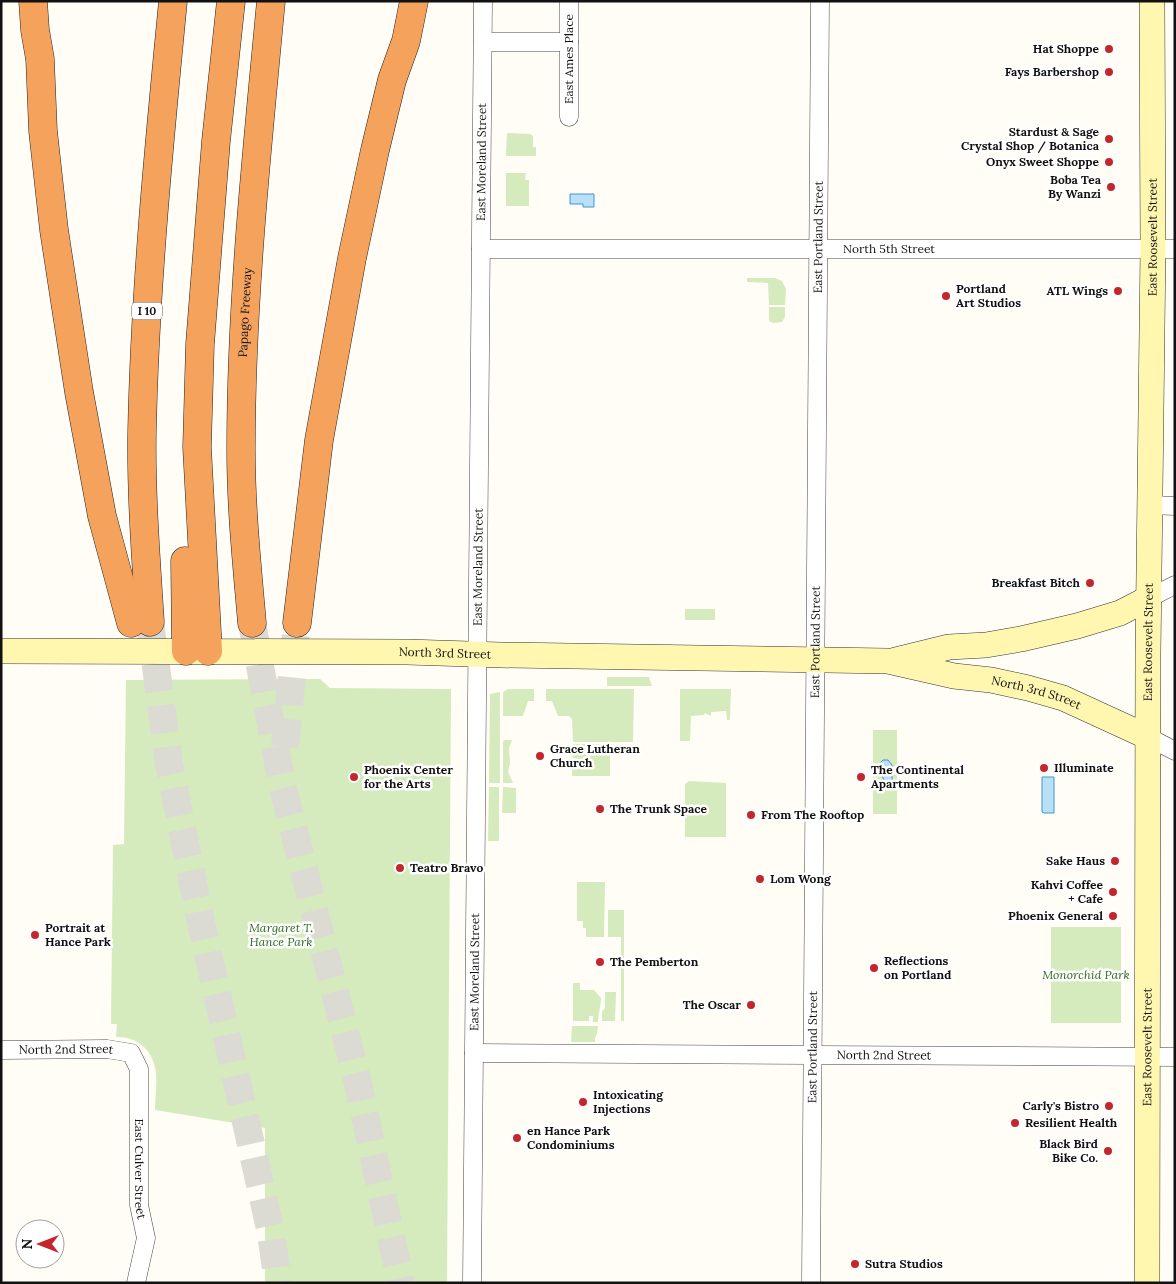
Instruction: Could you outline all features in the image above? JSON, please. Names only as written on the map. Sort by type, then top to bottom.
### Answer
[{"type":"highway","points":[[33,1],[40,59]]},
{"type":"highway","points":[[40,59],[46,1]]},
{"type":"highway","name":"I 10","points":[[40,59],[45,151],[54,230],[79,392],[102,516],[140,622],[144,528],[142,444],[145,339],[160,138],[173,1]]},
{"type":"highway","points":[[197,651],[183,451],[202,140],[216,1]]},
{"type":"highway","points":[[197,651],[197,447],[200,353],[216,141],[231,1]]},
{"type":"highway","name":"Papago Freeway","points":[[252,623],[244,531],[241,450],[245,292],[271,1]]},
{"type":"highway","points":[[392,80],[395,44],[394,1]]},
{"type":"highway","points":[[297,623],[319,440],[352,258],[375,150],[392,80],[406,41],[414,1]]},
{"type":"street","name":"East Moreland Street","points":[[472,1283],[483,1]]},
{"type":"street","name":"East Ames Place","points":[[569,1],[569,118]]},
{"type":"street","name":"East Portland Street","points":[[811,1283],[820,1]]},
{"type":"street","name":"East Roosevelt Street","points":[[1147,1283],[1150,505],[1164,249],[1152,1]]},
{"type":"street","points":[[483,42],[569,42]]},
{"type":"street","name":"North 5th Street","points":[[481,248],[1164,249]]},
{"type":"street","points":[[1150,505],[1175,506]]},
{"type":"street","points":[[1149,598],[1175,585]]},
{"type":"street","name":"North 3rd Street","points":[[888,661],[949,647],[986,645],[1069,628],[1120,613],[1149,598]]},
{"type":"street","name":"North 3rd Street","points":[[1,651],[407,652],[888,661],[954,676],[991,680],[1063,698],[1175,751]]},
{"type":"street","name":"North 2nd Street","points":[[1,1050],[107,1049],[131,1053]]},
{"type":"street","name":"East Culver Street","points":[[131,1053],[139,1069],[139,1205],[146,1238],[136,1283]]},
{"type":"street","name":"North 2nd Street","points":[[474,1053],[1175,1057]]},
{"type":"green space","points":[[507,133],[530,134],[533,136],[533,147],[536,147],[536,156],[506,156]]},
{"type":"green space","points":[[506,173],[526,173],[525,180],[529,180],[529,206],[506,206]]},
{"type":"green space","points":[[747,278],[775,278],[782,281],[786,289],[785,305],[769,305],[768,283],[747,282]]},
{"type":"green space","points":[[769,307],[785,307],[785,317],[782,322],[773,323],[769,321]]},
{"type":"green space","points":[[685,609],[715,609],[715,620],[685,620]]},
{"type":"green space","points":[[607,677],[649,677],[652,686],[607,686]]},
{"type":"green space","name":"Margaret T. Hance Park","points":[[320,679],[330,688],[451,689],[447,1283],[265,1283],[265,1128],[155,1110],[156,1072],[150,1054],[136,1041],[116,1037],[117,1024],[111,1024],[113,845],[124,844],[126,680]]},
{"type":"green space","points":[[508,689],[534,689],[534,701],[528,701],[523,716],[503,716],[503,692]]},
{"type":"green space","points":[[546,689],[634,689],[633,742],[573,742],[572,719],[569,716],[558,716],[552,701],[546,701]]},
{"type":"green space","points":[[680,689],[731,689],[730,720],[727,720],[726,711],[711,712],[711,716],[705,713],[704,715],[691,716],[690,741],[680,741]]},
{"type":"green space","points":[[500,692],[500,783],[489,783],[490,694]]},
{"type":"green space","points":[[873,730],[897,730],[897,814],[873,814]]},
{"type":"green space","points":[[512,740],[509,748],[510,763],[508,772],[513,783],[503,783],[503,741]]},
{"type":"green space","points":[[573,744],[612,744],[610,748],[610,776],[572,776]]},
{"type":"green space","points":[[689,781],[726,783],[726,837],[685,837],[685,784]]},
{"type":"green space","points":[[489,787],[499,787],[499,841],[488,841]]},
{"type":"green space","points":[[503,787],[516,788],[516,813],[502,813]]},
{"type":"green space","points":[[577,882],[605,882],[604,937],[586,937],[586,928],[583,928],[583,921],[577,921]]},
{"type":"green space","points":[[608,910],[624,910],[624,1021],[621,1021],[621,937],[608,937]]},
{"type":"green space","name":"Monorchid Park","points":[[1051,927],[1121,927],[1121,1023],[1051,1023]]},
{"type":"green space","points":[[573,983],[580,983],[580,990],[594,990],[601,998],[598,1022],[593,1022],[593,1016],[589,1016],[589,1021],[573,1021]]},
{"type":"green space","points":[[605,992],[616,992],[615,1021],[602,1021],[602,1012],[605,1008]]},
{"type":"green space","points":[[572,1026],[598,1026],[595,1042],[571,1042]]},
{"type":"water","points":[[570,194],[594,194],[594,207],[583,207],[583,204],[570,204]]},
{"type":"water","points":[[883,760],[888,760],[892,765],[892,781],[889,785],[885,784],[881,772],[880,763]]},
{"type":"water","points":[[1042,777],[1054,777],[1054,813],[1042,812]]},
{"type":"tunnel","points":[[150,622],[169,764],[200,918],[271,1233],[278,1283]]},
{"type":"tunnel","points":[[252,623],[282,784],[357,1079],[401,1283]]},
{"type":"tunnel","points":[[285,747],[297,623]]},
{"type":"place","name":"Hat Shoppe","points":[[1109,49]]},
{"type":"place","name":"Fays Barbershop","points":[[1109,72]]},
{"type":"place","name":"Stardust & Sage Crystal Shop / Botanica","points":[[1109,139]]},
{"type":"place","name":"Onyx Sweet Shoppe","points":[[1109,162]]},
{"type":"place","name":"Boba Tea By Wanzi","points":[[1111,187]]},
{"type":"place","name":"ATL Wings","points":[[1118,291]]},
{"type":"place","name":"Portland Art Studios","points":[[946,296]]},
{"type":"place","name":"Breakfast Bitch","points":[[1090,583]]},
{"type":"place","name":"Grace Lutheran Church","points":[[540,756]]},
{"type":"place","name":"Illuminate","points":[[1044,768]]},
{"type":"place","name":"Phoenix Center for the Arts","points":[[354,777]]},
{"type":"place","name":"The Continental Apartments","points":[[861,777]]},
{"type":"place","name":"The Trunk Space","points":[[600,809]]},
{"type":"place","name":"From The Rooftop","points":[[751,815]]},
{"type":"place","name":"Sake Haus","points":[[1115,861]]},
{"type":"place","name":"Teatro Bravo","points":[[400,868]]},
{"type":"place","name":"Lom Wong","points":[[760,879]]},
{"type":"place","name":"Kahvi Coffee + Cafe","points":[[1113,892]]},
{"type":"place","name":"Phoenix General","points":[[1113,916]]},
{"type":"place","name":"Portrait at Hance Park","points":[[35,935]]},
{"type":"place","name":"The Pemberton","points":[[600,962]]},
{"type":"place","name":"Reflections on Portland","points":[[874,968]]},
{"type":"place","name":"The Oscar","points":[[751,1005]]},
{"type":"place","name":"Intoxicating Injections","points":[[583,1102]]},
{"type":"place","name":"Carly's Bistro","points":[[1109,1106]]},
{"type":"place","name":"Resilient Health","points":[[1015,1123]]},
{"type":"place","name":"en Hance Park Condominiums","points":[[517,1138]]},
{"type":"place","name":"Black Bird Bike Co.","points":[[1108,1151]]},
{"type":"place","name":"Sutra Studios","points":[[855,1264]]}]
